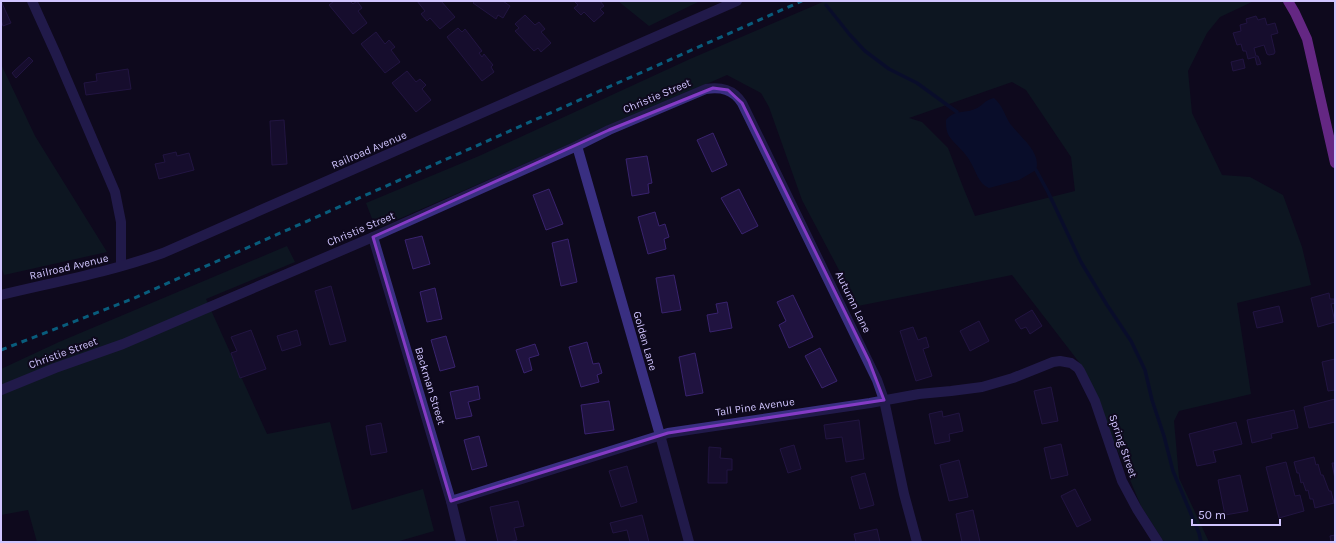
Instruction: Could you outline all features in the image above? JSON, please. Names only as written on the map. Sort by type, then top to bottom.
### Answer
[{"type":"main road","points":[[1288,1],[1295,13],[1306,40],[1335,163]]},
{"type":"street","points":[[32,1],[115,192],[121,222],[121,266]]},
{"type":"street","name":"Railroad Avenue","points":[[1,295],[72,279],[163,253],[737,1]]},
{"type":"street","name":"Christie Street","points":[[1,390],[55,368],[124,344],[373,237],[577,146],[609,130],[706,89],[721,88],[728,90]]},
{"type":"street","name":"Autumn Lane","points":[[728,90],[742,103],[878,380],[884,400],[904,494],[917,542]]},
{"type":"street","name":"Golden Lane","points":[[577,146],[660,435],[689,542]]},
{"type":"street","name":"Backman Street","points":[[373,237],[451,501],[461,542]]},
{"type":"street","name":"Tall Pine Avenue","points":[[451,501],[660,435],[682,430],[919,394],[982,387],[1024,375],[1053,362],[1066,361]]},
{"type":"street","name":"Spring Street","points":[[1066,361],[1078,368],[1089,387],[1122,481],[1137,509],[1158,542]]},
{"type":"highlighted area","points":[[713,88],[728,90],[742,103],[869,361],[884,400],[668,433],[451,501],[373,237],[609,130]]},
{"type":"green space","points":[[618,1],[697,1],[698,2],[649,26]]},
{"type":"green space","points":[[825,1],[1254,1],[1220,17],[1207,33],[1188,71],[1192,113],[1222,175],[1250,177],[1283,195],[1302,247],[1311,285],[1237,303],[1251,394],[1179,411],[1174,421],[1179,478],[1209,542],[1164,542],[1141,506],[1082,366],[1012,275],[858,306],[802,200],[769,107],[761,93],[727,75],[376,229],[366,203],[479,156],[690,59]],"holes":[[[1012,82],[1026,90],[1071,157],[1075,191],[975,216],[948,148],[922,122],[909,118]]]},
{"type":"green space","points":[[1,64],[35,136],[107,252],[4,275],[1,266]]},
{"type":"green space","points":[[287,246],[295,262],[206,299],[267,434],[330,422],[352,510],[423,489],[434,531],[396,542],[37,542],[28,510],[1,515],[1,369],[59,342]]},
{"type":"water","points":[[994,98],[1001,106],[1009,122],[1036,156],[1037,163],[1036,170],[1019,180],[989,188],[980,181],[969,159],[949,136],[946,120],[953,114],[975,109],[988,100]]},
{"type":"building","points":[[1,1],[11,23],[3,26],[1,20]]},
{"type":"building","points":[[334,1],[350,1],[353,4],[357,1],[362,8],[358,11],[367,23],[353,34],[329,5]]},
{"type":"building","points":[[417,1],[441,1],[455,17],[440,29],[430,18],[427,21],[421,14],[425,11]]},
{"type":"building","points":[[475,1],[503,1],[510,6],[503,18],[498,15],[496,19],[473,3]]},
{"type":"building","points":[[574,1],[600,1],[604,6],[600,9],[604,13],[594,22],[584,12],[581,15],[574,8],[578,5]]},
{"type":"building","points":[[525,15],[535,25],[539,22],[545,29],[541,32],[551,43],[541,52],[538,48],[534,51],[515,31],[519,28],[515,24]]},
{"type":"building","points":[[1256,16],[1258,20],[1265,18],[1267,25],[1275,23],[1278,33],[1271,35],[1275,52],[1274,54],[1267,54],[1264,45],[1254,48],[1256,56],[1258,56],[1261,64],[1257,65],[1255,57],[1248,59],[1246,51],[1243,51],[1241,44],[1237,45],[1233,33],[1241,31],[1240,25],[1247,23],[1246,19]]},
{"type":"building","points":[[458,28],[462,32],[465,29],[482,51],[479,53],[482,57],[484,54],[493,65],[491,67],[494,72],[482,81],[447,37]]},
{"type":"building","points":[[376,32],[385,44],[389,40],[395,47],[391,50],[400,62],[385,73],[361,44]]},
{"type":"building","points":[[29,57],[33,61],[16,78],[12,73]]},
{"type":"building","points":[[1243,59],[1245,68],[1233,71],[1231,62]]},
{"type":"building","points":[[128,69],[131,89],[86,95],[84,83],[97,81],[96,74]]},
{"type":"building","points":[[407,71],[416,82],[420,79],[426,85],[422,89],[431,100],[416,112],[392,83]]},
{"type":"building","points":[[284,120],[287,164],[272,165],[270,121]]},
{"type":"building","points":[[713,133],[727,165],[712,172],[697,140]]},
{"type":"building","points":[[176,152],[177,156],[189,153],[194,170],[159,179],[155,164],[165,162],[163,155]]},
{"type":"building","points":[[647,156],[652,183],[648,184],[649,193],[632,196],[626,159]]},
{"type":"building","points":[[549,189],[563,224],[546,230],[533,195]]},
{"type":"building","points":[[739,189],[758,226],[742,234],[721,198]]},
{"type":"building","points":[[655,212],[659,226],[665,224],[669,237],[664,239],[666,249],[648,254],[638,217]]},
{"type":"building","points":[[422,236],[430,264],[413,269],[405,240]]},
{"type":"building","points":[[568,239],[577,282],[561,286],[552,243]]},
{"type":"building","points":[[674,275],[681,310],[662,313],[656,278]]},
{"type":"building","points":[[331,286],[346,341],[330,345],[315,291]]},
{"type":"building","points":[[435,288],[442,319],[427,322],[420,292]]},
{"type":"building","points":[[1329,293],[1330,299],[1334,299],[1335,303],[1331,304],[1335,322],[1318,327],[1311,298]]},
{"type":"building","points":[[793,295],[813,337],[789,348],[779,325],[786,321],[777,302]]},
{"type":"building","points":[[727,302],[732,328],[710,332],[707,315],[718,313],[716,304]]},
{"type":"building","points":[[1279,306],[1283,322],[1257,328],[1253,312]]},
{"type":"building","points":[[1032,310],[1042,326],[1030,334],[1026,327],[1021,329],[1015,320]]},
{"type":"building","points":[[979,321],[989,341],[970,351],[960,331]]},
{"type":"building","points":[[913,327],[918,340],[926,337],[929,347],[923,349],[932,376],[916,381],[900,331]]},
{"type":"building","points":[[251,330],[266,369],[240,378],[231,353],[237,351],[231,337]]},
{"type":"building","points":[[297,330],[301,345],[282,351],[277,336]]},
{"type":"building","points":[[446,336],[455,367],[440,371],[431,340]]},
{"type":"building","points":[[587,342],[593,364],[599,363],[602,373],[597,375],[599,382],[581,387],[569,347]]},
{"type":"building","points":[[535,344],[539,355],[529,358],[532,370],[524,373],[516,350]]},
{"type":"building","points":[[820,348],[837,381],[822,388],[805,356]]},
{"type":"building","points":[[695,353],[703,393],[686,396],[679,357]]},
{"type":"building","points":[[1335,359],[1335,390],[1328,391],[1322,362]]},
{"type":"building","points":[[478,386],[480,399],[468,402],[472,416],[456,419],[450,392]]},
{"type":"building","points":[[1051,387],[1058,421],[1042,424],[1034,391]]},
{"type":"building","points":[[1335,399],[1335,422],[1309,428],[1304,407]]},
{"type":"building","points":[[609,401],[614,430],[585,434],[581,405]]},
{"type":"building","points":[[1294,410],[1298,428],[1271,434],[1272,438],[1252,443],[1247,420]]},
{"type":"building","points":[[942,411],[943,417],[959,413],[963,431],[949,434],[950,441],[935,444],[929,414]]},
{"type":"building","points":[[859,420],[864,459],[846,462],[842,437],[826,439],[824,425]]},
{"type":"building","points":[[1236,422],[1242,444],[1213,451],[1216,462],[1197,466],[1189,434]]},
{"type":"building","points":[[381,423],[387,452],[371,455],[366,426]]},
{"type":"building","points":[[479,436],[487,466],[472,470],[464,440]]},
{"type":"building","points":[[1061,444],[1068,475],[1051,479],[1044,448]]},
{"type":"building","points":[[794,445],[801,469],[788,473],[780,449]]},
{"type":"building","points":[[709,447],[721,448],[720,458],[732,459],[732,470],[727,470],[727,483],[708,483]]},
{"type":"building","points":[[1314,457],[1316,465],[1318,464],[1321,475],[1323,475],[1329,491],[1331,491],[1334,503],[1315,508],[1313,499],[1310,499],[1308,490],[1306,491],[1303,482],[1301,483],[1299,473],[1297,473],[1294,462]]},
{"type":"building","points":[[959,460],[968,497],[949,501],[940,465]]},
{"type":"building","points":[[1286,462],[1295,496],[1300,495],[1304,511],[1279,518],[1266,467]]},
{"type":"building","points":[[1332,463],[1335,463],[1335,479]]},
{"type":"building","points":[[627,466],[637,502],[621,507],[609,471]]},
{"type":"building","points":[[865,473],[874,505],[860,509],[851,477]]},
{"type":"building","points":[[1240,475],[1248,511],[1225,515],[1218,480]]},
{"type":"building","points":[[1075,489],[1091,520],[1077,527],[1061,496]]},
{"type":"building","points":[[518,501],[524,526],[514,528],[517,540],[498,542],[490,507]]},
{"type":"building","points":[[973,510],[980,542],[962,542],[956,514]]},
{"type":"building","points":[[642,515],[649,542],[630,542],[627,530],[613,533],[610,523]]},
{"type":"building","points":[[877,529],[880,542],[856,542],[854,534]]},
{"type":"building","points":[[1335,535],[1335,542],[1331,542],[1330,536]]},
{"type":"waterway","points":[[826,5],[865,51],[889,69],[917,83],[957,112]]},
{"type":"waterway","points":[[1036,170],[1081,262],[1131,341],[1145,370],[1152,400],[1164,436],[1173,471],[1199,533],[1201,542]]},
{"type":"railway","points":[[1,350],[132,299],[802,1]]}]
